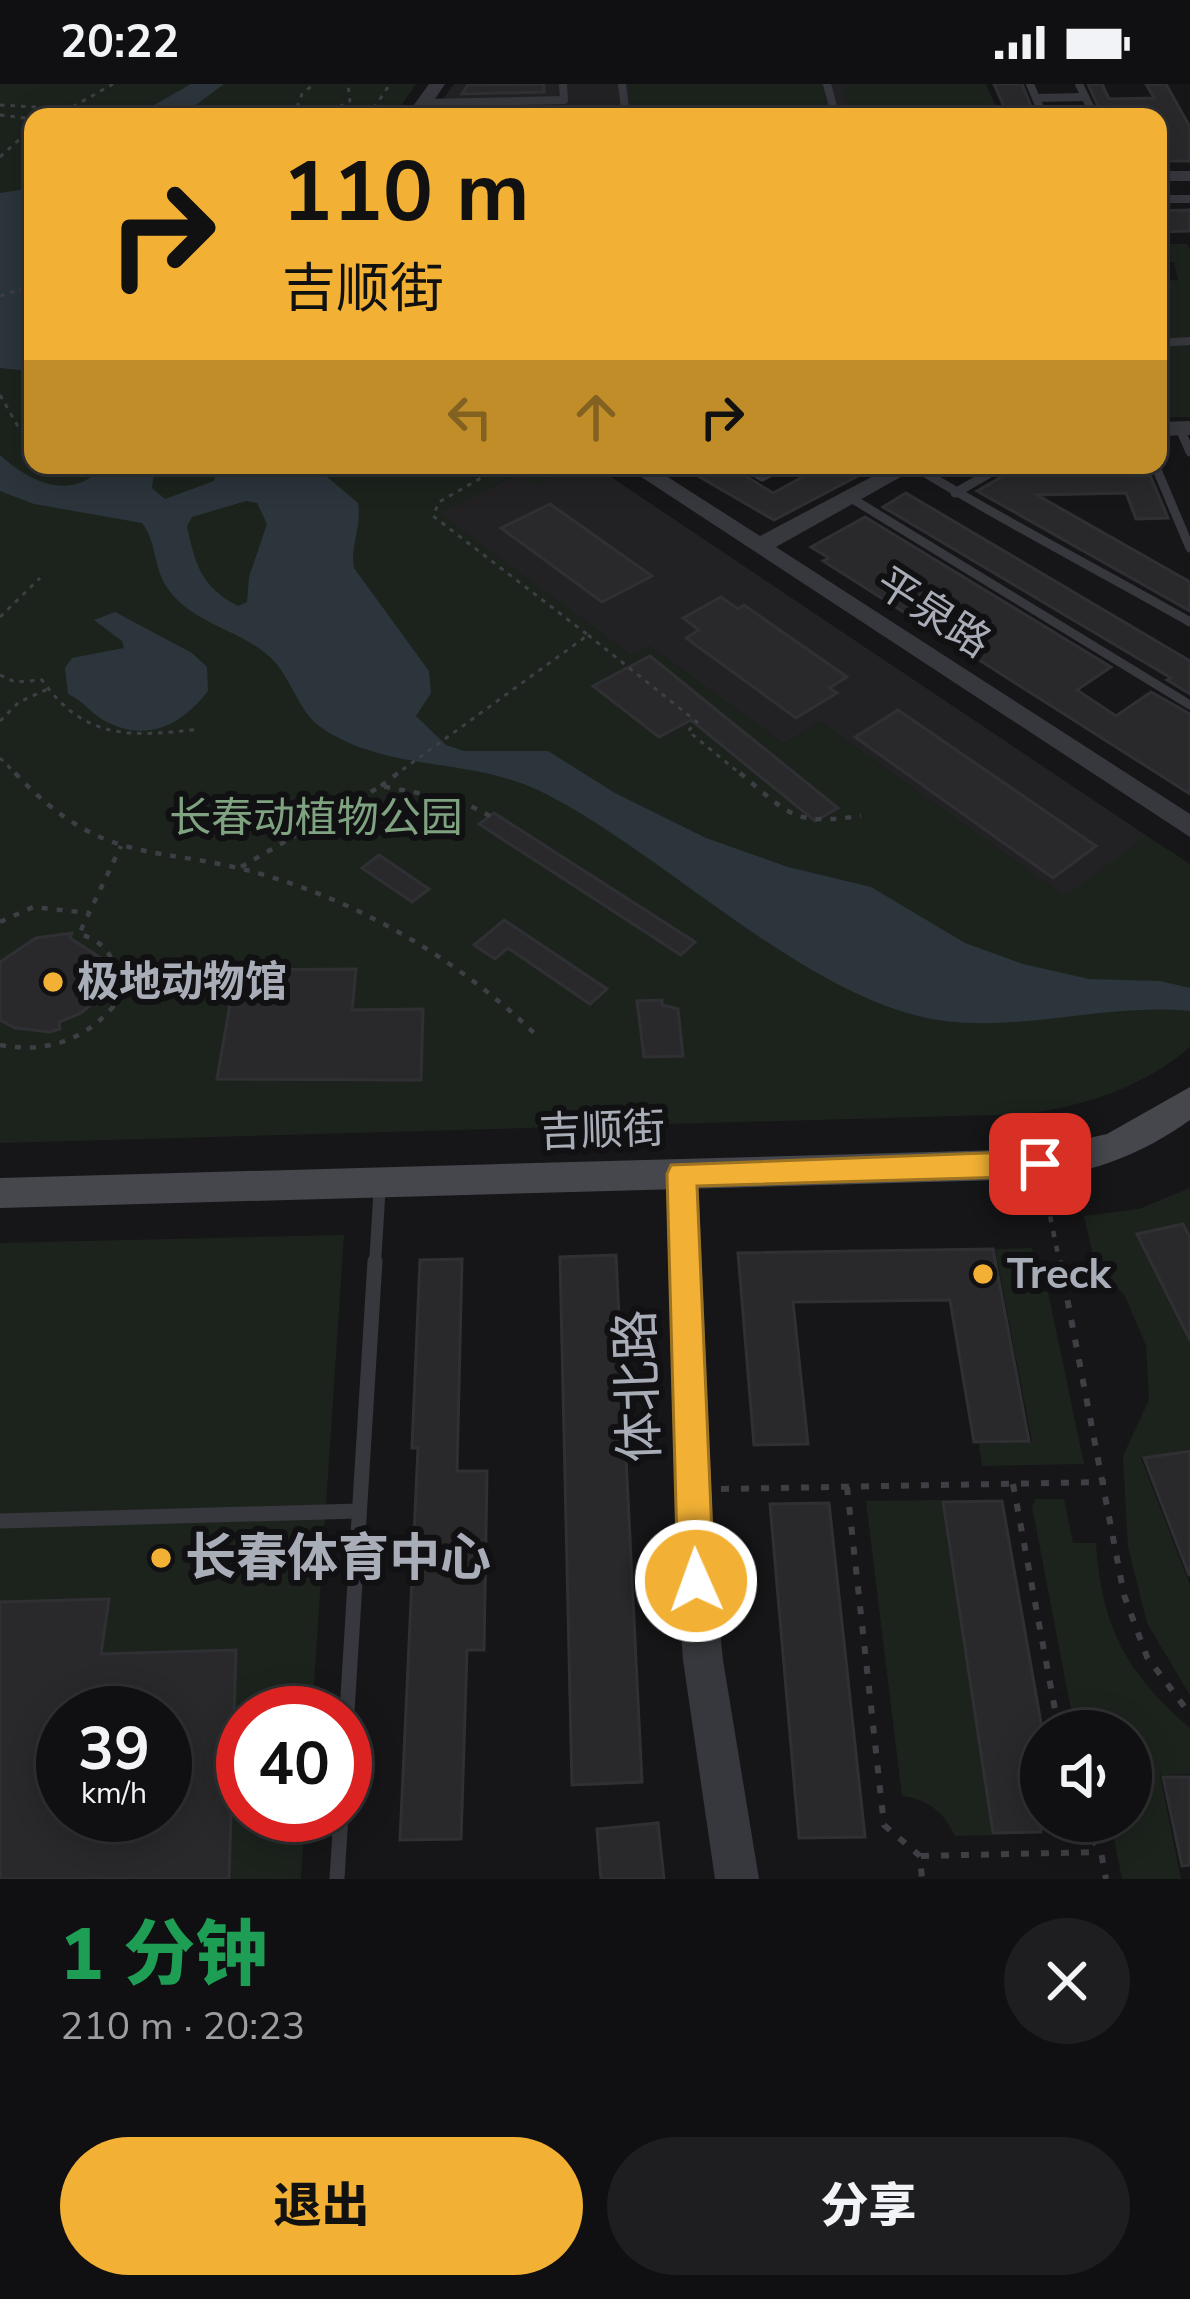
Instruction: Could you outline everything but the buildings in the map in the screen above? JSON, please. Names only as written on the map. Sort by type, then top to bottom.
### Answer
[{"type":"main road","name":"吉顺街","points":[[0,1193],[1040,1164],[1112,1150],[1148,1132],[1190,1101]]},
{"type":"street","name":"平泉路","points":[[648,474],[1190,827]]},
{"type":"street","points":[[759,546],[895,474]]},
{"type":"street","name":"体北路","points":[[682,1174],[703,1660],[737,1879]]},
{"type":"lane","points":[[506,84],[506,101]]},
{"type":"lane","points":[[563,84],[564,108]]},
{"type":"lane","points":[[1030,84],[1041,108]]},
{"type":"lane","points":[[1079,84],[1090,108]]},
{"type":"lane","points":[[1036,98],[1085,97]]},
{"type":"lane","points":[[438,108],[564,100]]},
{"type":"lane","points":[[1167,190],[1172,199]]},
{"type":"lane","points":[[1167,199],[1190,199]]},
{"type":"lane","points":[[1176,429],[1190,452]]},
{"type":"lane","points":[[926,474],[1189,620]]},
{"type":"lane","points":[[955,493],[988,474]]},
{"type":"lane","points":[[1159,474],[1190,548]]},
{"type":"lane","points":[[851,498],[1190,705]]},
{"type":"lane","points":[[348,1686],[380,1182]]},
{"type":"lane","points":[[0,1521],[359,1511]]},
{"type":"lane","points":[[337,1879],[339,1842]]},
{"type":"path","points":[[71,108],[113,84]]},
{"type":"path","points":[[296,108],[314,84]]},
{"type":"path","points":[[336,108],[350,100],[348,84]]},
{"type":"path","points":[[0,157],[24,135]]},
{"type":"path","points":[[0,395],[24,434]]},
{"type":"path","points":[[481,474],[482,478],[439,502],[433,516],[697,722],[688,730],[783,809],[813,823],[861,816]]},
{"type":"path","points":[[0,617],[40,578]]},
{"type":"path","points":[[241,867],[403,772],[588,635]]},
{"type":"path","points":[[0,675],[15,682],[43,680],[78,721],[103,734],[138,736],[200,729]]},
{"type":"path","points":[[0,721],[19,702],[48,689]]},
{"type":"path","points":[[0,758],[81,832],[121,845],[241,867],[335,903],[454,967],[496,995],[537,1036]]},
{"type":"path","points":[[381,786],[460,801],[490,816]]},
{"type":"path","points":[[0,1045],[31,1049],[60,1045],[86,1033],[112,1007],[107,1004],[117,982],[115,960],[100,942],[79,934],[121,845]]},
{"type":"path","points":[[0,922],[33,907],[88,913]]},
{"type":"path","points":[[1040,1164],[1106,1482],[1111,1546],[1133,1635],[1153,1670],[1190,1714]]},
{"type":"path","points":[[693,1489],[1106,1482]]},
{"type":"path","points":[[1013,1484],[1055,1710]]},
{"type":"path","points":[[847,1487],[884,1826],[920,1856],[1101,1852]]},
{"type":"path","points":[[1095,1842],[1106,1879]]},
{"type":"path","points":[[920,1856],[922,1879]]},
{"type":"shaded area","points":[[191,84],[224,84],[192,108],[149,108]]},
{"type":"shaded area","points":[[454,84],[986,84],[996,108],[437,108]]},
{"type":"shaded area","points":[[24,189],[24,370],[0,368],[0,193]]},
{"type":"shaded area","points":[[0,455],[24,474],[58,485],[83,482],[95,474],[154,474],[152,488],[165,499],[214,481],[216,474],[324,474],[358,503],[354,568],[429,671],[431,693],[416,716],[446,745],[464,751],[548,751],[615,793],[706,838],[788,867],[871,887],[965,943],[1023,964],[1089,979],[1160,981],[1190,988],[1190,1011],[1129,1011],[1006,1023],[945,1021],[895,1009],[843,987],[544,793],[488,774],[373,752],[319,726],[273,660],[191,611],[168,589],[142,523],[34,504],[0,491]],"holes":[[[246,501],[257,503],[267,524],[249,577],[247,602],[238,606],[216,591],[202,573],[187,526],[192,517]]]},
{"type":"shaded area","points":[[518,474],[606,474],[1147,836],[1066,897],[820,722],[784,744],[649,646],[631,655],[438,513]]},
{"type":"shaded area","points":[[115,612],[192,653],[207,667],[208,691],[187,713],[164,727],[122,728],[68,694],[65,668],[72,658],[124,648],[122,641],[94,620]]},
{"type":"green space","name":"长春动植物公园","points":[[0,84],[416,84],[399,108],[24,108],[24,474],[517,474],[439,513],[631,655],[649,646],[784,744],[820,722],[1065,896],[1147,836],[1190,864],[1190,1047],[1132,1084],[1069,1106],[1024,1114],[0,1143]]},
{"type":"green space","points":[[628,84],[821,84],[829,108],[631,108]]},
{"type":"green space","points":[[842,84],[986,84],[996,108],[849,108]]},
{"type":"green space","points":[[1167,244],[1187,244],[1190,249],[1190,339],[1167,340],[1167,281],[1178,280]]},
{"type":"green space","points":[[1190,343],[1190,417],[1167,417],[1167,344]]},
{"type":"green space","name":"长春动植物公园","points":[[524,474],[559,474],[538,485]]},
{"type":"green space","points":[[1190,1188],[1190,1449],[1141,1458],[1190,1585],[1190,1695],[1147,1623],[1128,1547],[1123,1456],[1149,1400],[1146,1345],[1125,1296],[1095,1264],[1084,1216],[1139,1209]]},
{"type":"green space","name":"长春体育中心","points":[[344,1235],[314,1686],[216,1686],[216,1842],[303,1842],[301,1879],[0,1879],[0,1243]]},
{"type":"green space","points":[[1032,1248],[1041,1292],[1048,1292],[1084,1464],[982,1466],[979,1444],[1032,1442],[995,1249]]},
{"type":"green space","points":[[1036,1499],[1064,1499],[1073,1543],[1096,1543],[1104,1600],[1121,1647],[1149,1688],[1190,1728],[1190,1774],[1160,1775],[1181,1879],[1122,1879],[1115,1842],[1152,1842],[1152,1710],[1071,1710],[1032,1506]]},
{"type":"green space","points":[[941,1500],[992,1835],[955,1836],[934,1808],[902,1796],[866,1501]]},
{"type":"place","name":"极地动物馆","points":[[53,982]]},
{"type":"place","name":"Treck","points":[[983,1274]]},
{"type":"place","name":"长春体育中心","points":[[161,1558]]},
{"type":"route","points":[[696,1581],[682,1174],[1040,1164]]}]
